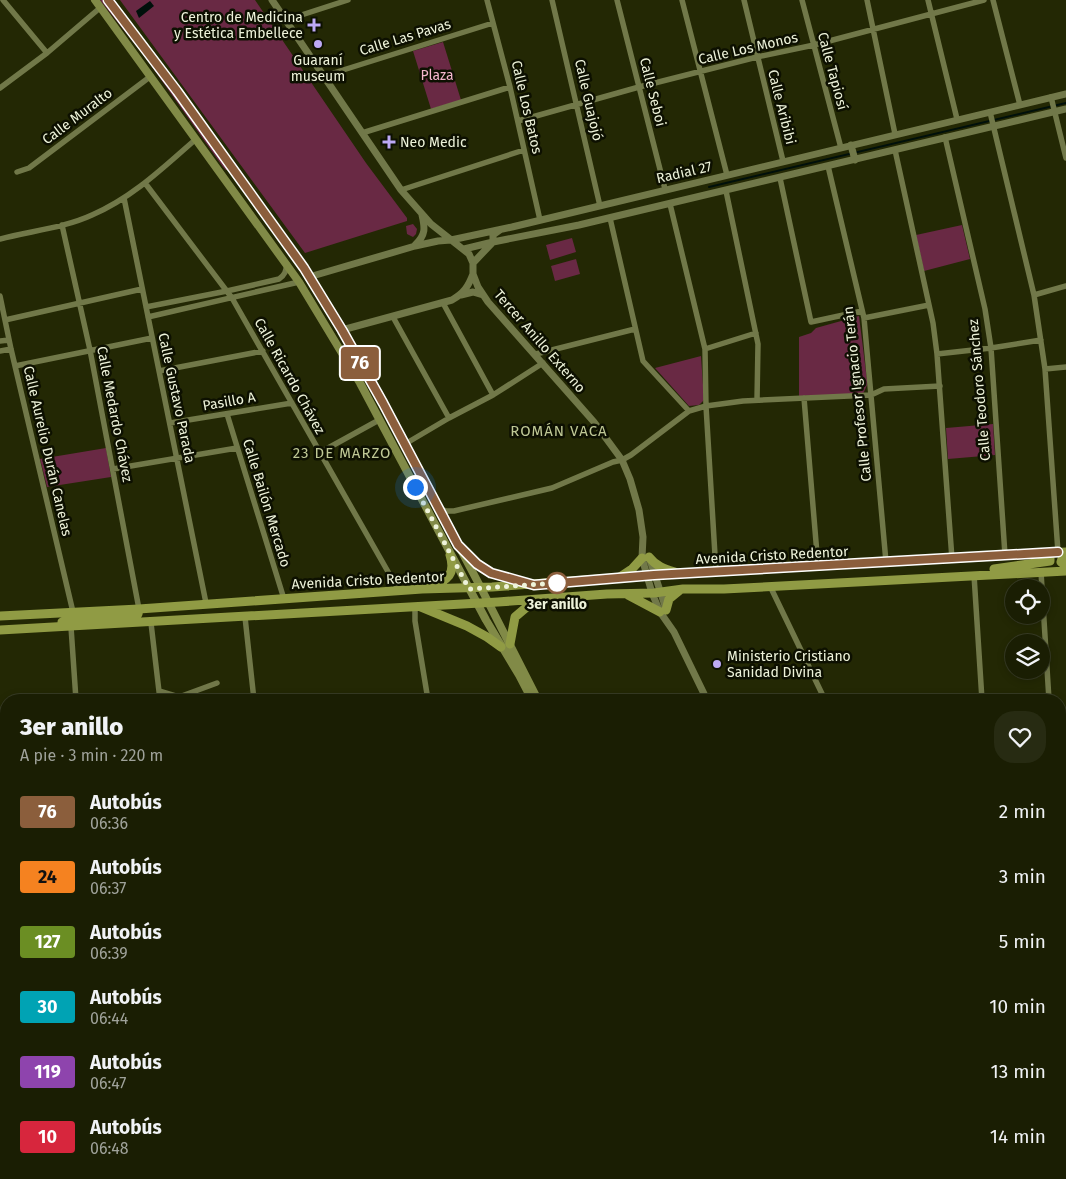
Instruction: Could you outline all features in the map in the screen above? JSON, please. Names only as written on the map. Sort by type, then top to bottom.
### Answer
[{"type":"main road","points":[[95,0],[299,282],[346,360],[477,603],[506,646],[534,694]]},
{"type":"main road","points":[[108,0],[177,91],[234,171],[309,277],[342,330],[481,588],[529,694]]},
{"type":"main road","points":[[225,178],[234,171]]},
{"type":"main road","points":[[346,360],[355,354]]},
{"type":"main road","points":[[458,545],[477,564],[491,573],[534,585]]},
{"type":"main road","points":[[978,575],[997,569],[1051,560],[1047,554],[1036,553]]},
{"type":"main road","name":"Avenida Cristo Redentor","points":[[0,616],[139,609],[399,591],[534,585],[680,573],[1036,553],[1063,554]]},
{"type":"main road","points":[[1063,554],[1061,562],[1066,566]]},
{"type":"main road","points":[[422,590],[444,581],[450,576],[452,568],[450,555]]},
{"type":"main road","points":[[622,578],[646,558],[661,567],[680,573]]},
{"type":"main road","name":"Avenida Cristo Redentor","points":[[0,630],[488,603],[683,589],[724,589],[1066,571]]},
{"type":"main road","points":[[680,573],[670,578],[669,581],[673,587],[683,589]]},
{"type":"main road","points":[[622,578],[634,579],[638,585],[636,590],[629,594]]},
{"type":"main road","points":[[629,594],[663,611],[669,599],[683,589]]},
{"type":"main road","points":[[155,622],[154,617],[160,613],[262,605],[284,599]]},
{"type":"main road","points":[[506,646],[515,617],[535,600]]},
{"type":"main road","points":[[417,606],[467,626],[506,646]]},
{"type":"main road","points":[[25,629],[46,624],[131,617],[138,614],[139,609]]},
{"type":"street","points":[[3,0],[47,53]]},
{"type":"street","points":[[272,0],[401,190],[422,215],[464,249],[469,254],[473,263],[493,242],[493,236],[504,228]]},
{"type":"street","points":[[286,20],[348,0]]},
{"type":"street","name":"Calle Los Batos","points":[[488,0],[540,220]]},
{"type":"street","name":"Calle Guajojó","points":[[552,0],[600,206]]},
{"type":"street","name":"Calle Seboi","points":[[617,0],[666,189]]},
{"type":"street","points":[[682,0],[726,175]]},
{"type":"street","name":"Calle Aribibi","points":[[744,0],[783,161]]},
{"type":"street","name":"Calle Tapiosí","points":[[802,0],[840,148]]},
{"type":"street","points":[[867,0],[895,134]]},
{"type":"street","points":[[928,0],[957,119]]},
{"type":"street","name":"Calle Los Monos","points":[[518,121],[757,57],[874,30],[984,0]]},
{"type":"street","points":[[993,0],[1020,105]]},
{"type":"street","points":[[0,88],[47,53],[101,7]]},
{"type":"street","name":"Calle Las Pavas","points":[[324,76],[493,23]]},
{"type":"street","name":"Calle Muralto","points":[[16,172],[29,168],[151,76]]},
{"type":"street","points":[[362,133],[510,87]]},
{"type":"street","name":"Radial 27","points":[[309,277],[414,246],[451,240],[540,220],[852,146],[957,119],[1052,99],[1066,94]]},
{"type":"street","points":[[1052,99],[1066,158]]},
{"type":"street","name":"Radial 27","points":[[464,249],[586,224],[780,178],[855,158],[895,150],[993,123],[1066,109]]},
{"type":"street","points":[[990,113],[1034,295],[1045,369],[1063,554]]},
{"type":"street","name":"Calle Teodoro Sánchez","points":[[945,137],[985,309],[991,348],[1004,555]]},
{"type":"street","points":[[0,239],[90,216],[124,198],[146,183],[196,138]]},
{"type":"street","points":[[852,146],[855,158]]},
{"type":"street","points":[[401,190],[524,150]]},
{"type":"street","points":[[895,150],[929,305],[937,354],[952,559]]},
{"type":"street","name":"Calle Profesor Ignacio Terán","points":[[828,166],[863,314],[886,562]]},
{"type":"street","points":[[780,178],[811,322],[929,305]]},
{"type":"street","name":"Calle Ricardo Chávez","points":[[146,183],[232,298],[399,591]]},
{"type":"street","points":[[726,191],[758,344],[757,400]]},
{"type":"street","name":"Calle Gustavo Parada","points":[[124,198],[206,603]]},
{"type":"street","points":[[670,204],[705,349],[706,406],[716,572]]},
{"type":"street","points":[[600,206],[597,214],[607,218],[643,361],[689,411]]},
{"type":"street","points":[[585,209],[591,216],[586,224]]},
{"type":"street","points":[[414,246],[422,239],[424,233],[425,228],[422,215]]},
{"type":"street","name":"Calle Medardo Chávez","points":[[62,224],[90,350],[139,609]]},
{"type":"street","name":"Tercer Anillo Externo","points":[[473,263],[473,274],[483,295],[606,436],[622,460],[639,510],[650,575],[663,611],[704,694]]},
{"type":"street","points":[[146,307],[278,279],[286,272],[287,264]]},
{"type":"street","points":[[460,295],[469,285],[473,274]]},
{"type":"street","points":[[148,317],[299,282]]},
{"type":"street","points":[[1034,295],[1066,286]]},
{"type":"street","points":[[5,320],[142,289]]},
{"type":"street","points":[[342,330],[443,303],[460,295],[473,292],[483,295]]},
{"type":"street","name":"Calle Aurelio Durán Canelas","points":[[0,296],[72,612]]},
{"type":"street","points":[[443,303],[493,395]]},
{"type":"street","points":[[394,317],[449,418]]},
{"type":"street","points":[[536,354],[634,329]]},
{"type":"street","points":[[705,349],[756,333]]},
{"type":"street","points":[[15,366],[152,338]]},
{"type":"street","points":[[0,342],[9,340]]},
{"type":"street","points":[[937,354],[1041,340]]},
{"type":"street","points":[[0,351],[11,349]]},
{"type":"street","points":[[159,371],[263,351]]},
{"type":"street","points":[[405,444],[493,395],[543,363]]},
{"type":"street","points":[[1045,369],[1066,367]]},
{"type":"street","points":[[439,509],[454,511],[552,488],[622,460],[689,411],[706,406],[757,400],[871,395],[884,389],[940,386]]},
{"type":"street","points":[[804,398],[818,566]]},
{"type":"street","name":"Pasillo A","points":[[170,424],[292,403]]},
{"type":"street","name":"Calle Bailón Mercado","points":[[227,414],[284,599]]},
{"type":"street","points":[[319,453],[379,420]]},
{"type":"street","points":[[113,469],[237,448]]},
{"type":"street","points":[[446,524],[454,511]]},
{"type":"street","points":[[1041,572],[1049,694]]},
{"type":"street","points":[[978,575],[982,694]]},
{"type":"street","points":[[770,586],[822,694]]},
{"type":"street","points":[[417,606],[415,621],[427,694]]},
{"type":"street","points":[[403,607],[415,621]]},
{"type":"street","points":[[245,617],[253,694]]},
{"type":"street","points":[[155,622],[153,638],[159,694]]},
{"type":"street","points":[[71,627],[76,694]]},
{"type":"street","points":[[188,694],[217,684]]},
{"type":"street","points":[[159,691],[169,694]]},
{"type":"green space","points":[[100,0],[104,0],[228,167],[228,170],[223,167],[145,57]]},
{"type":"green space","points":[[120,0],[255,0],[366,163],[407,218],[407,221],[305,253]]},
{"type":"green space","name":"Plaza","points":[[443,42],[461,100],[431,109],[413,51]]},
{"type":"green space","points":[[413,224],[417,229],[413,237],[407,234],[406,226]]},
{"type":"green space","points":[[962,225],[970,259],[924,271],[916,235]]},
{"type":"green space","points":[[572,238],[576,252],[550,260],[546,245]]},
{"type":"green space","points":[[576,259],[580,274],[555,281],[551,266]]},
{"type":"green space","points":[[859,316],[867,380],[863,394],[799,396],[799,337],[811,333],[816,328]]},
{"type":"green space","points":[[701,356],[704,400],[699,405],[689,406],[655,368]]},
{"type":"green space","points":[[993,424],[995,455],[948,459],[946,428]]},
{"type":"green space","points":[[106,448],[111,477],[47,487],[40,459]]},
{"type":"shaded area","points":[[150,1],[154,6],[139,18],[136,11]]},
{"type":"waterway","points":[[709,187],[1066,103]]},
{"type":"bus line","name":"76","points":[[108,0],[177,91],[304,268],[383,403],[458,545],[477,564],[491,573],[534,585],[654,575],[1058,552]]},
{"type":"place","name":"Centro de Medicina y Estética Embellece","points":[[314,25]]},
{"type":"place","name":"Guaraní museum","points":[[318,44]]},
{"type":"place","name":"Neo Medic","points":[[389,142]]},
{"type":"place","name":"3er anillo","points":[[557,583]]},
{"type":"place","name":"Ministerio Cristiano Sanidad Divina","points":[[717,664]]},
{"type":"district","name":"ROMÁN VACA","points":[[559,431]]},
{"type":"district","name":"23 DE MARZO","points":[[342,453]]},
{"type":"route","points":[[415,487],[469,589],[557,583]]}]
